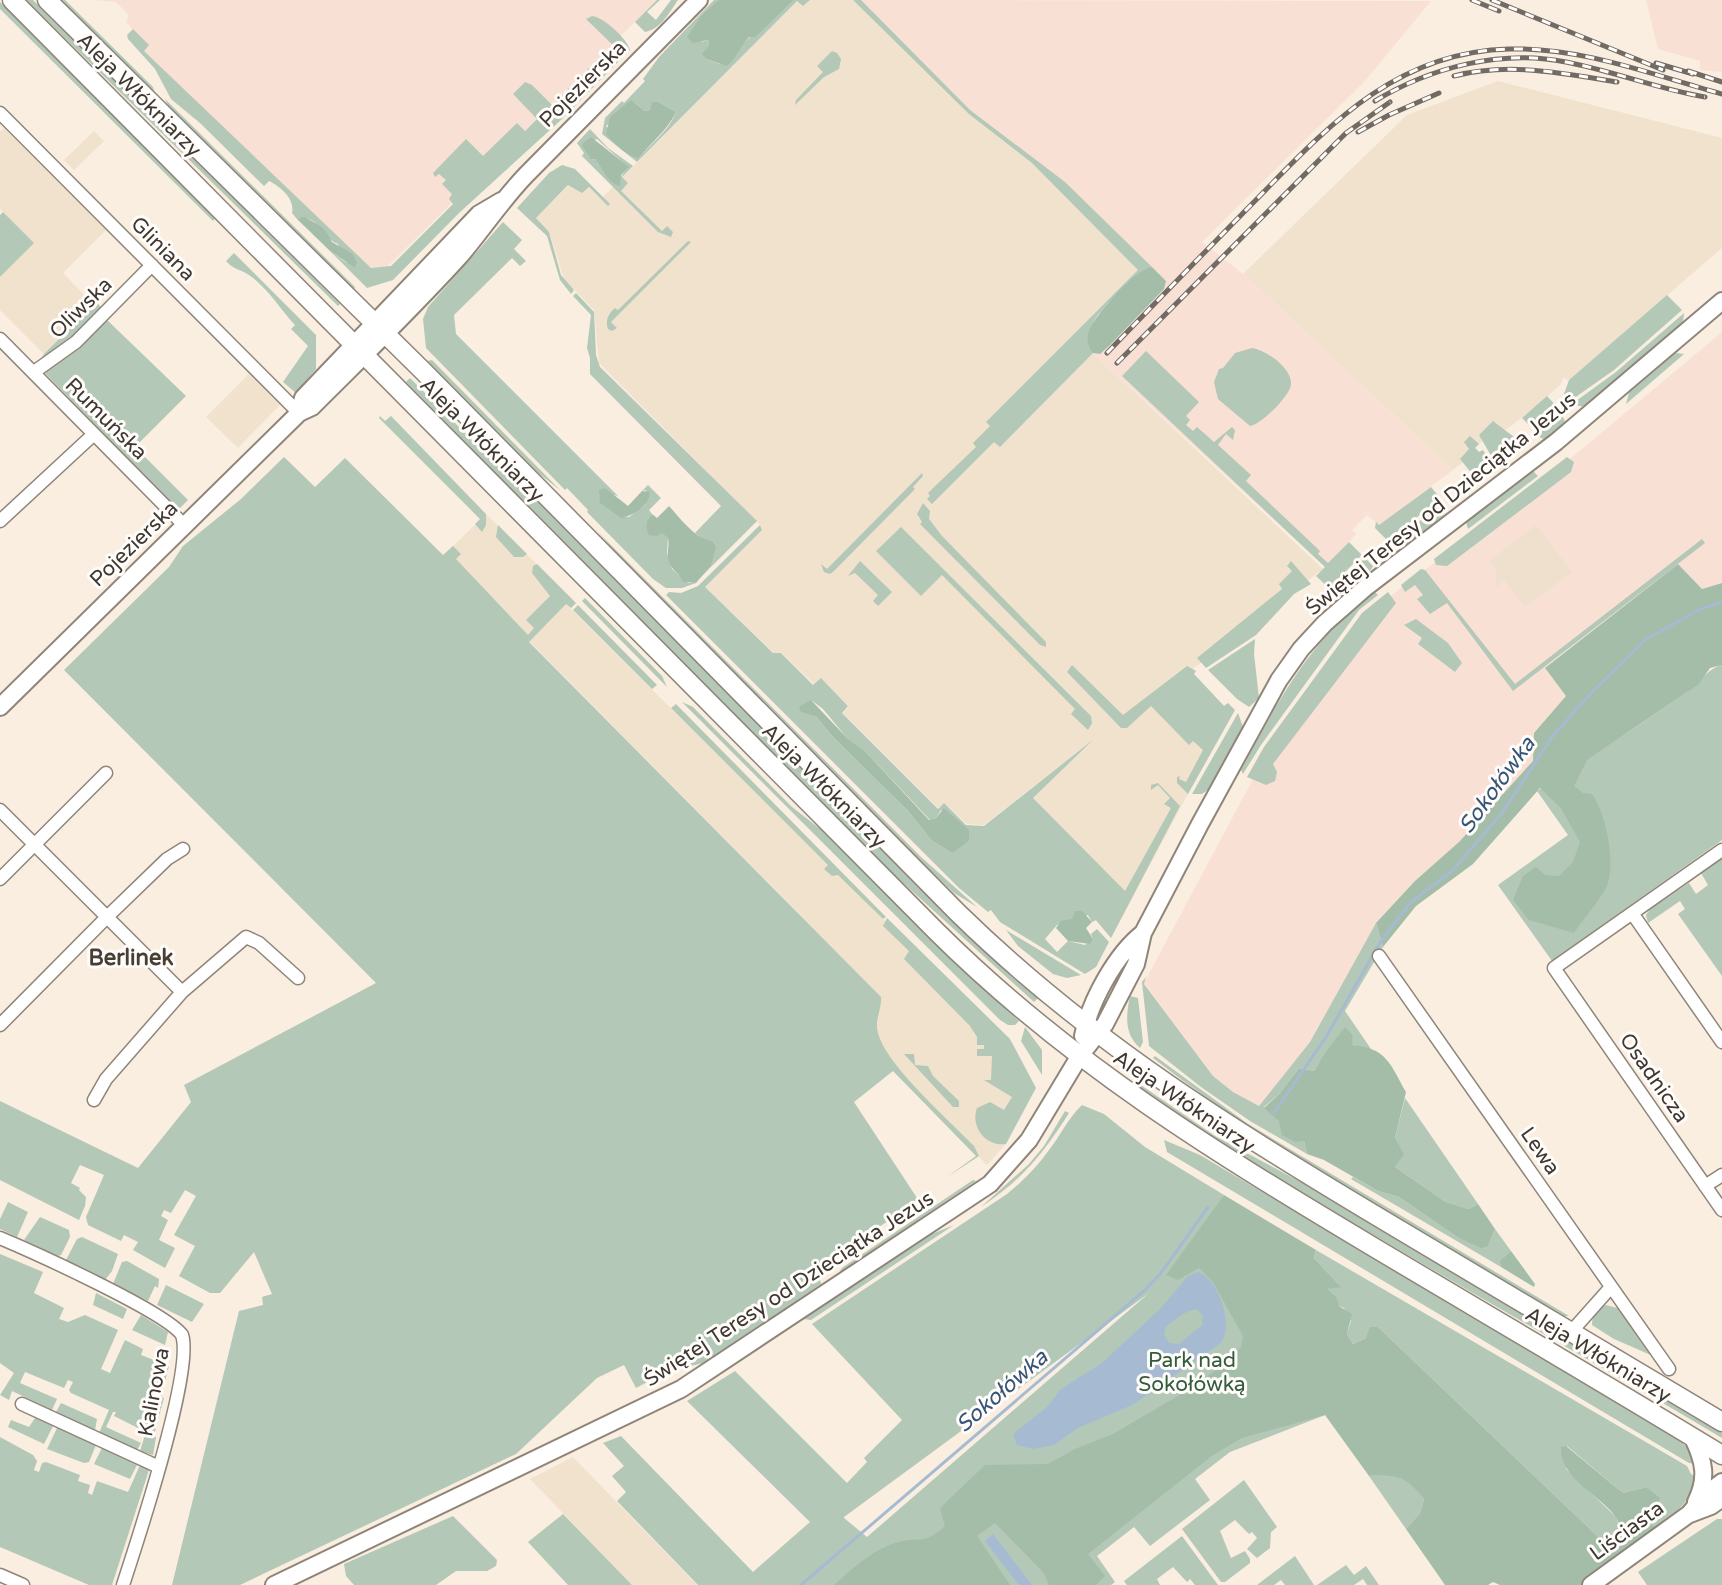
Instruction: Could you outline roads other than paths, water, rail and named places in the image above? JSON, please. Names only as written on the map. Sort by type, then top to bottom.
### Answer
[{"type":"main road","name":"Aleja Włókniarzy","points":[[12,0],[951,946],[1022,1011],[1079,1057],[1157,1114],[1232,1163],[1722,1455]]},
{"type":"main road","name":"Aleja Włókniarzy","points":[[48,0],[379,329],[958,914],[1020,971],[1142,1069],[1256,1144],[1722,1422]]},
{"type":"street","name":"Pojezierska","points":[[0,707],[299,413],[303,398],[360,349],[489,223],[501,201],[699,0]]},
{"type":"street","name":"Gliniana","points":[[0,113],[299,413]]},
{"type":"street","name":"Oliwska","points":[[34,372],[76,342],[152,266]]},
{"type":"street","name":"Świętej Teresy od Dzieciątka Jezus","points":[[286,1583],[643,1409],[722,1364],[990,1184],[1029,1140],[1079,1057],[1092,1030],[1136,964],[1143,933],[1270,695],[1312,636],[1365,588],[1556,442],[1722,301]]},
{"type":"street","name":"Rumuńska","points":[[0,339],[185,526]]},
{"type":"street","points":[[0,521],[94,434]]},
{"type":"street","points":[[0,879],[106,774]]},
{"type":"street","points":[[0,810],[182,992]]},
{"type":"street","points":[[0,1025],[167,859],[183,849]]},
{"type":"street","points":[[1722,850],[1632,913],[1722,1042]]},
{"type":"street","name":"Osadnicza","points":[[1632,913],[1554,968],[1722,1210]]},
{"type":"street","points":[[94,1101],[106,1079],[182,992],[246,937],[259,943],[298,978]]},
{"type":"street","name":"Lewa","points":[[1378,956],[1443,1044],[1670,1369]]},
{"type":"street","points":[[1706,1186],[1722,1175]]},
{"type":"street","name":"Kalinowa","points":[[0,1239],[105,1288],[167,1321],[180,1332],[184,1355],[159,1467],[123,1585]]},
{"type":"street","points":[[1571,1332],[1611,1287]]},
{"type":"street","points":[[1595,1305],[1606,1302],[1625,1307]]},
{"type":"street","points":[[22,1404],[159,1467]]},
{"type":"street","points":[[1689,1514],[1699,1495],[1705,1476],[1702,1458],[1693,1438]]},
{"type":"street","name":"Liściasta","points":[[1591,1585],[1689,1514],[1704,1496],[1722,1482]]},
{"type":"street","name":"Liściasta","points":[[1689,1514],[1711,1506],[1722,1498]]},
{"type":"street","points":[[0,1575],[23,1585]]},
{"type":"water","points":[[1198,1272],[1206,1276],[1218,1293],[1226,1325],[1221,1343],[1132,1405],[1078,1428],[1054,1445],[1033,1449],[1017,1445],[1013,1434],[1047,1407],[1061,1389],[1102,1363],[1160,1309],[1188,1276]],"holes":[[[1197,1309],[1203,1316],[1202,1325],[1179,1344],[1169,1343],[1164,1334],[1166,1327],[1173,1321]]]},
{"type":"water","points":[[993,1534],[1032,1585],[1019,1585],[985,1541]]},
{"type":"waterway","name":"Sokołówka","points":[[1274,1113],[1326,1037],[1381,941],[1410,903],[1452,871],[1501,814],[1552,737],[1590,694],[1646,639],[1701,609],[1722,602]]},
{"type":"waterway","name":"Sokołówka","points":[[801,1585],[1145,1290],[1161,1273],[1208,1207]]},
{"type":"railway","points":[[1472,0],[1499,11]]},
{"type":"railway","points":[[1492,0],[1663,70]]},
{"type":"railway","points":[[1107,353],[1303,152],[1362,101],[1394,81],[1429,64],[1467,54],[1509,49],[1536,50],[1590,57],[1722,94]]},
{"type":"railway","points":[[1375,101],[1443,70],[1492,60],[1517,58],[1566,62],[1705,97]]},
{"type":"railway","points":[[1656,63],[1693,74]]},
{"type":"railway","points":[[1454,76],[1515,69],[1556,72],[1617,82]]},
{"type":"railway","points":[[1688,71],[1722,82]]},
{"type":"railway","points":[[1358,132],[1389,115],[1439,93]]},
{"type":"railway","points":[[1117,363],[1346,133],[1390,102]]},
{"type":"district","name":"Berlinek","points":[[131,958]]},
{"type":"park label","name":"Park nad Sokołówką","points":[[1192,1372]]}]
